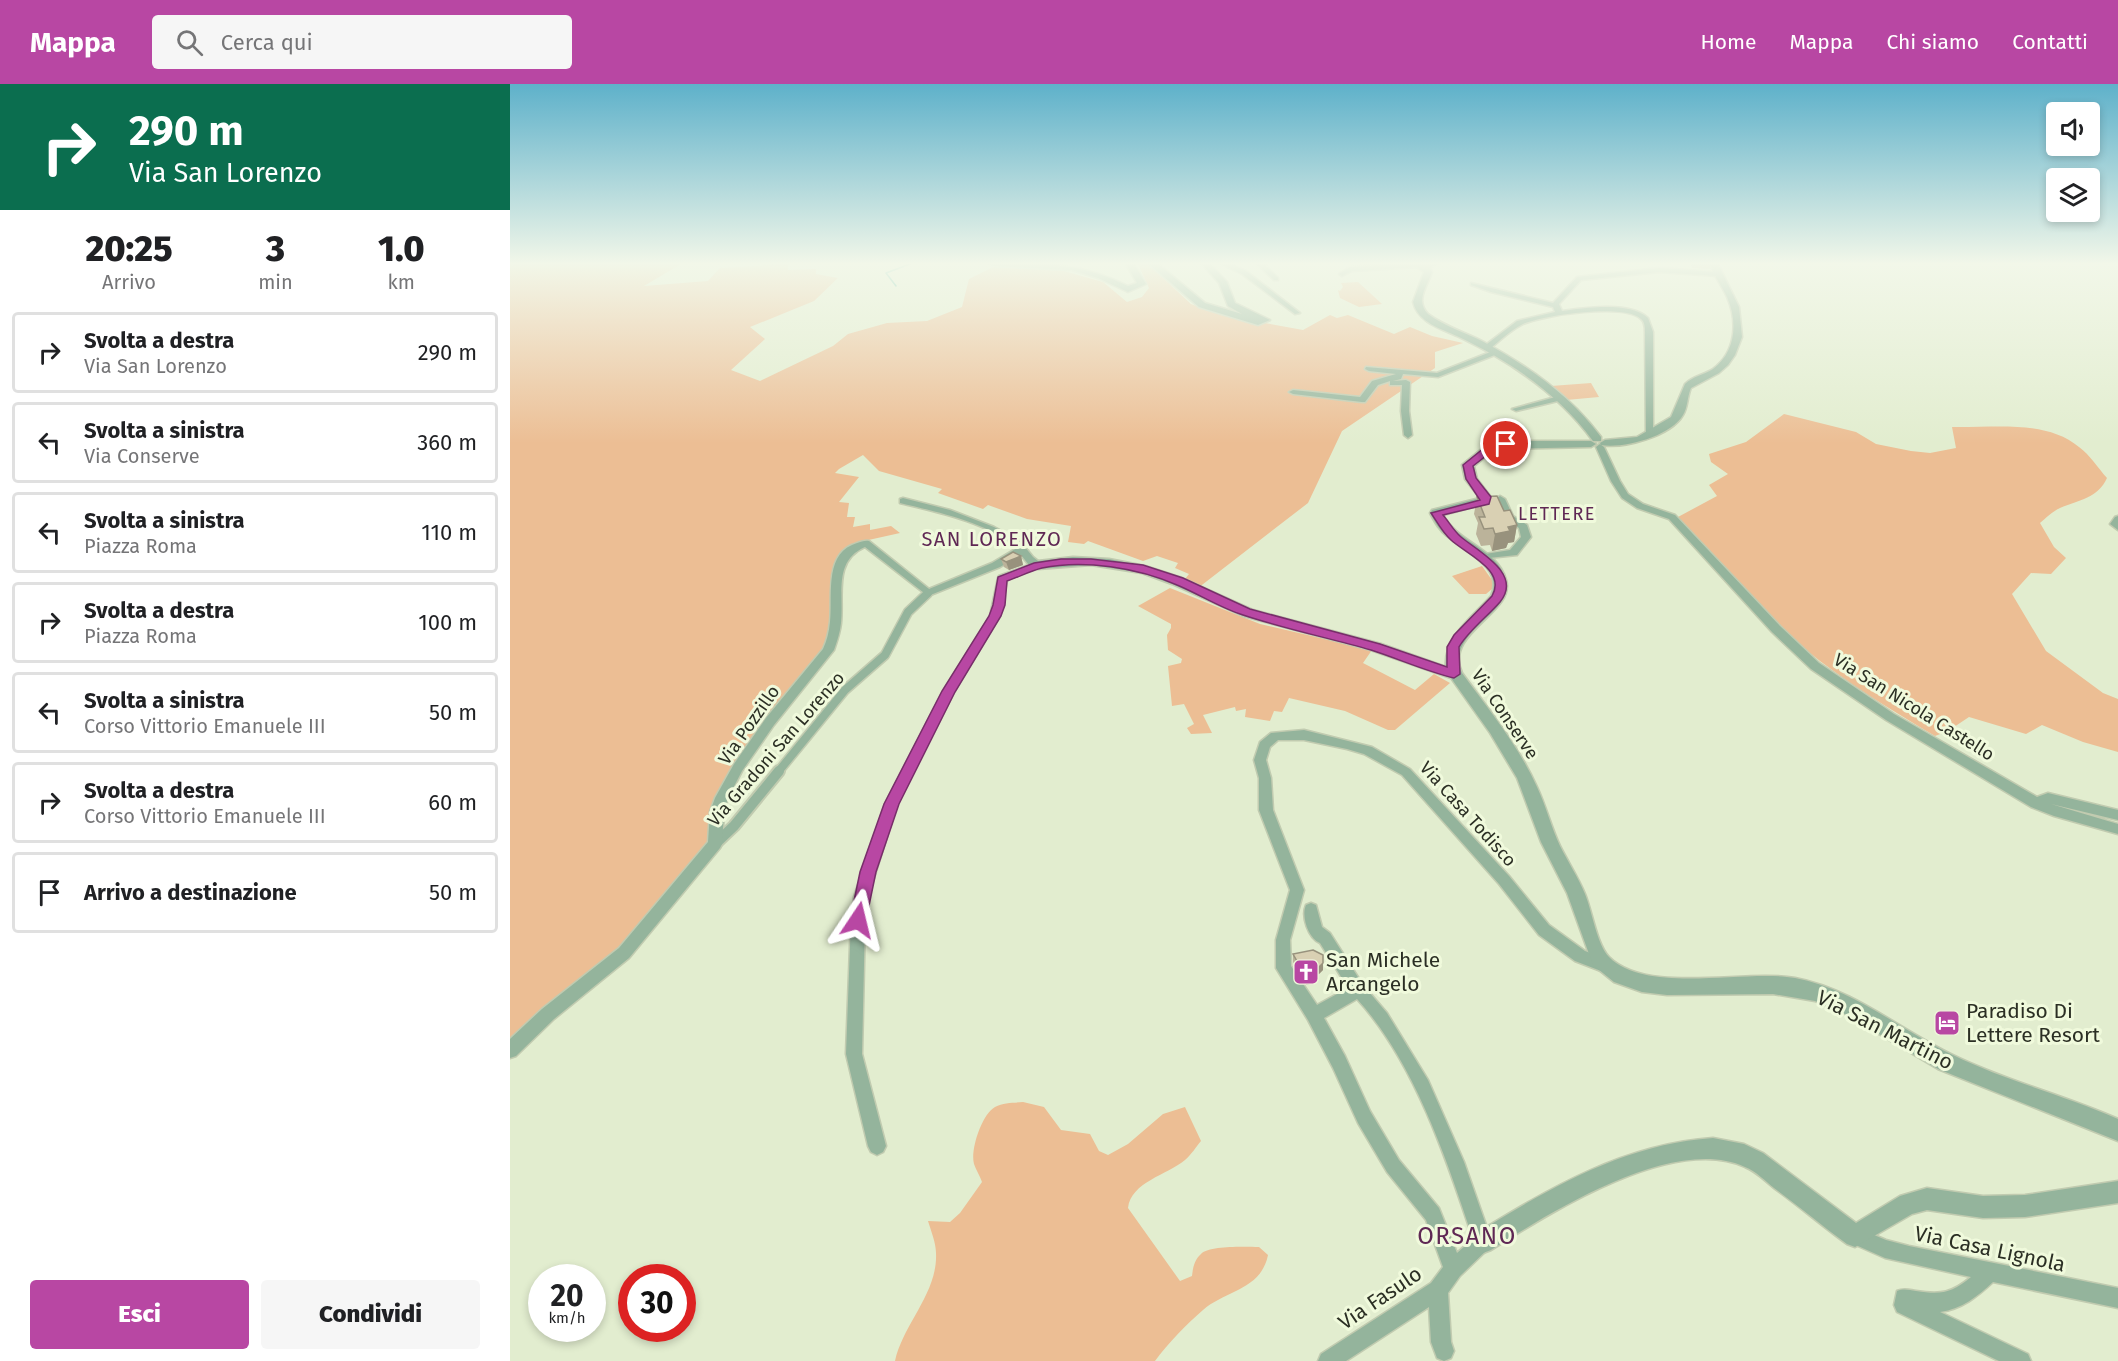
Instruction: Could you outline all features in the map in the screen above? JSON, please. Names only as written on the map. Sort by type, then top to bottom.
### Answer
[{"type":"street","points":[[1439,324],[1487,347],[1559,398],[1587,423],[1598,443]]},
{"type":"street","points":[[1487,347],[1519,324]]},
{"type":"street","points":[[1646,324],[1649,332],[1650,432]]},
{"type":"street","points":[[1500,499],[1514,522],[1524,527],[1526,537],[1513,553],[1483,557],[1455,538],[1436,513],[1487,500],[1471,479],[1468,465],[1492,446],[1631,442],[1640,440],[1675,419],[1679,414],[1685,388],[1715,371],[1735,349],[1739,336],[1738,324]]},
{"type":"street","points":[[1369,369],[1438,375],[1496,353]]},
{"type":"street","points":[[1293,392],[1358,400],[1365,398],[1370,387],[1398,377],[1400,373]]},
{"type":"street","points":[[1374,385],[1406,382],[1405,411],[1408,435]]},
{"type":"street","points":[[1516,409],[1559,398]]},
{"type":"street","name":"Via San Nicola Castello","points":[[1598,443],[1620,490],[1630,501],[1672,517],[1776,630],[1815,666],[1890,717],[2036,803],[2054,811],[2118,829]]},
{"type":"street","points":[[903,501],[942,510],[1017,543],[1027,560],[1038,565]]},
{"type":"street","points":[[2118,519],[2115,524],[2118,527]]},
{"type":"street","name":"Via Pozzillo","points":[[715,844],[714,826],[718,809],[739,768],[789,698],[830,648],[835,626],[836,585],[841,557],[848,550],[866,543],[928,593]]},
{"type":"street","points":[[928,593],[998,564],[1022,550]]},
{"type":"street","name":"Via Conserve","points":[[1483,557],[1497,572],[1501,580],[1501,590],[1497,598],[1453,647],[1454,674],[1471,694],[1530,786],[1552,848],[1575,890],[1601,964]]},
{"type":"street","points":[[877,1146],[854,1054],[858,920],[861,897],[891,804],[949,691],[995,616],[999,605],[1000,582],[1003,578],[1038,565],[1061,562],[1091,562],[1154,572],[1245,612],[1366,644],[1454,674]]},
{"type":"street","points":[[998,564],[1003,578]]},
{"type":"street","name":"Via Gradoni San Lorenzo","points":[[715,844],[741,818],[845,690],[885,655],[908,612],[928,593]]},
{"type":"street","name":"Via Casa Todisco","points":[[1314,1015],[1284,968],[1283,940],[1297,890],[1266,810],[1265,778],[1260,760],[1264,745],[1275,736],[1304,735],[1368,750],[1407,772],[1544,930],[1580,956],[1601,964]]},
{"type":"street","points":[[2036,803],[2048,798],[2118,815]]},
{"type":"street","points":[[510,1050],[548,1014],[624,953],[715,844]]},
{"type":"street","points":[[1311,909],[1315,930],[1325,938],[1358,990],[1372,1002],[1417,1072],[1439,1120],[1483,1242],[1577,1188],[1653,1156],[1694,1148],[1729,1151],[1759,1163],[1855,1236],[1908,1204],[1927,1199],[1983,1207],[2025,1206],[2118,1192]]},
{"type":"street","name":"Via San Martino","points":[[1601,964],[1630,981],[1689,988],[1778,984],[1828,996],[1943,1060],[1986,1081],[2081,1113],[2118,1130]]},
{"type":"street","points":[[1358,990],[1314,1015],[1364,1117],[1393,1166],[1433,1214],[1453,1269]]},
{"type":"street","name":"Via Casa Lignola","points":[[1855,1236],[1885,1249],[1989,1274],[2118,1298]]},
{"type":"street","name":"Via Fasulo","points":[[1328,1361],[1438,1290],[1453,1269],[1483,1242]]},
{"type":"street","points":[[1989,1274],[1963,1297],[1950,1303],[1919,1302],[1904,1298],[1904,1305],[2021,1361]]},
{"type":"street","points":[[1438,1290],[1441,1342],[1444,1351]]},
{"type":"shaded area","points":[[510,324],[758,324],[750,327],[765,339],[731,370],[760,381],[833,346],[848,334],[885,324],[1268,324],[1303,330],[1315,324],[1369,324],[1394,334],[1410,327],[1432,336],[1463,343],[1435,352],[1435,368],[1342,431],[1308,503],[1198,588],[1185,579],[1189,574],[1175,568],[1178,563],[1157,556],[1143,561],[1088,541],[1084,544],[1068,542],[1071,526],[1027,519],[988,505],[983,509],[938,493],[942,489],[879,471],[863,455],[839,469],[835,473],[859,477],[839,502],[849,503],[847,517],[855,517],[853,527],[870,524],[870,530],[891,526],[900,533],[855,543],[844,550],[834,567],[830,631],[824,651],[724,787],[708,827],[708,845],[615,955],[510,1041]]},
{"type":"shaded area","points":[[1591,383],[1599,397],[1566,400],[1551,386]]},
{"type":"shaded area","points":[[1784,414],[1856,432],[1876,444],[1911,451],[1930,453],[1956,448],[1952,427],[2001,426],[2051,432],[2066,438],[2087,454],[2107,478],[2103,485],[2093,494],[2057,509],[2040,523],[2054,547],[2066,558],[2051,574],[2031,573],[2012,594],[2046,651],[2103,693],[2118,699],[2118,752],[2083,742],[2042,725],[2026,734],[1969,717],[1948,731],[1935,736],[1836,673],[1805,649],[1772,618],[1678,517],[1717,496],[1709,485],[1728,474],[1711,462],[1709,454],[1746,442]]},
{"type":"shaded area","points":[[1482,566],[1492,580],[1492,589],[1486,594],[1469,594],[1452,576]]},
{"type":"shaded area","points":[[1170,588],[1260,624],[1372,650],[1363,663],[1415,690],[1434,674],[1450,683],[1395,730],[1388,730],[1345,711],[1289,698],[1282,712],[1274,711],[1270,721],[1245,717],[1246,709],[1236,711],[1235,707],[1203,715],[1212,733],[1191,734],[1187,728],[1194,724],[1184,704],[1172,706],[1168,666],[1181,663],[1182,659],[1168,650],[1167,635],[1171,624],[1138,606]]},
{"type":"shaded area","points":[[1023,1102],[1044,1107],[1061,1130],[1090,1134],[1099,1151],[1108,1155],[1128,1144],[1163,1114],[1185,1107],[1201,1141],[1185,1160],[1143,1185],[1131,1199],[1128,1208],[1180,1281],[1192,1276],[1195,1261],[1201,1254],[1212,1249],[1229,1247],[1259,1247],[1268,1255],[1258,1276],[1203,1310],[1155,1361],[895,1361],[905,1334],[932,1282],[936,1253],[928,1221],[950,1222],[960,1213],[982,1182],[973,1158],[978,1133],[990,1111],[1002,1104]]},
{"type":"building","points":[[1497,496],[1504,511],[1510,510],[1517,525],[1508,527],[1510,531],[1495,534],[1493,528],[1484,529],[1479,517],[1485,517],[1477,497]]},
{"type":"building","points":[[1013,552],[1021,556],[1006,562],[1001,559]]},
{"type":"building","points":[[1313,950],[1323,955],[1323,963],[1311,969],[1310,977],[1306,977],[1293,954]]},
{"type":"place","name":"San Michele Arcangelo","points":[[1306,972]]},
{"type":"place","name":"Paradiso Di Lettere Resort","points":[[1947,1023]]},
{"type":"district","name":"LETTERE","points":[[1557,514]]},
{"type":"district","name":"SAN LORENZO","points":[[992,539]]},
{"type":"district","name":"ORSANO","points":[[1467,1236]]},
{"type":"route","points":[[858,920],[868,872],[891,804],[920,752],[949,691],[995,616],[999,605],[1002,579],[1038,565],[1061,562],[1091,562],[1143,569],[1179,581],[1245,612],[1375,647],[1412,659],[1425,666],[1454,674],[1453,647],[1497,598],[1501,590],[1501,580],[1483,557],[1455,538],[1436,513],[1485,502],[1487,500],[1471,479],[1467,470],[1468,465],[1492,446],[1506,444]]}]
